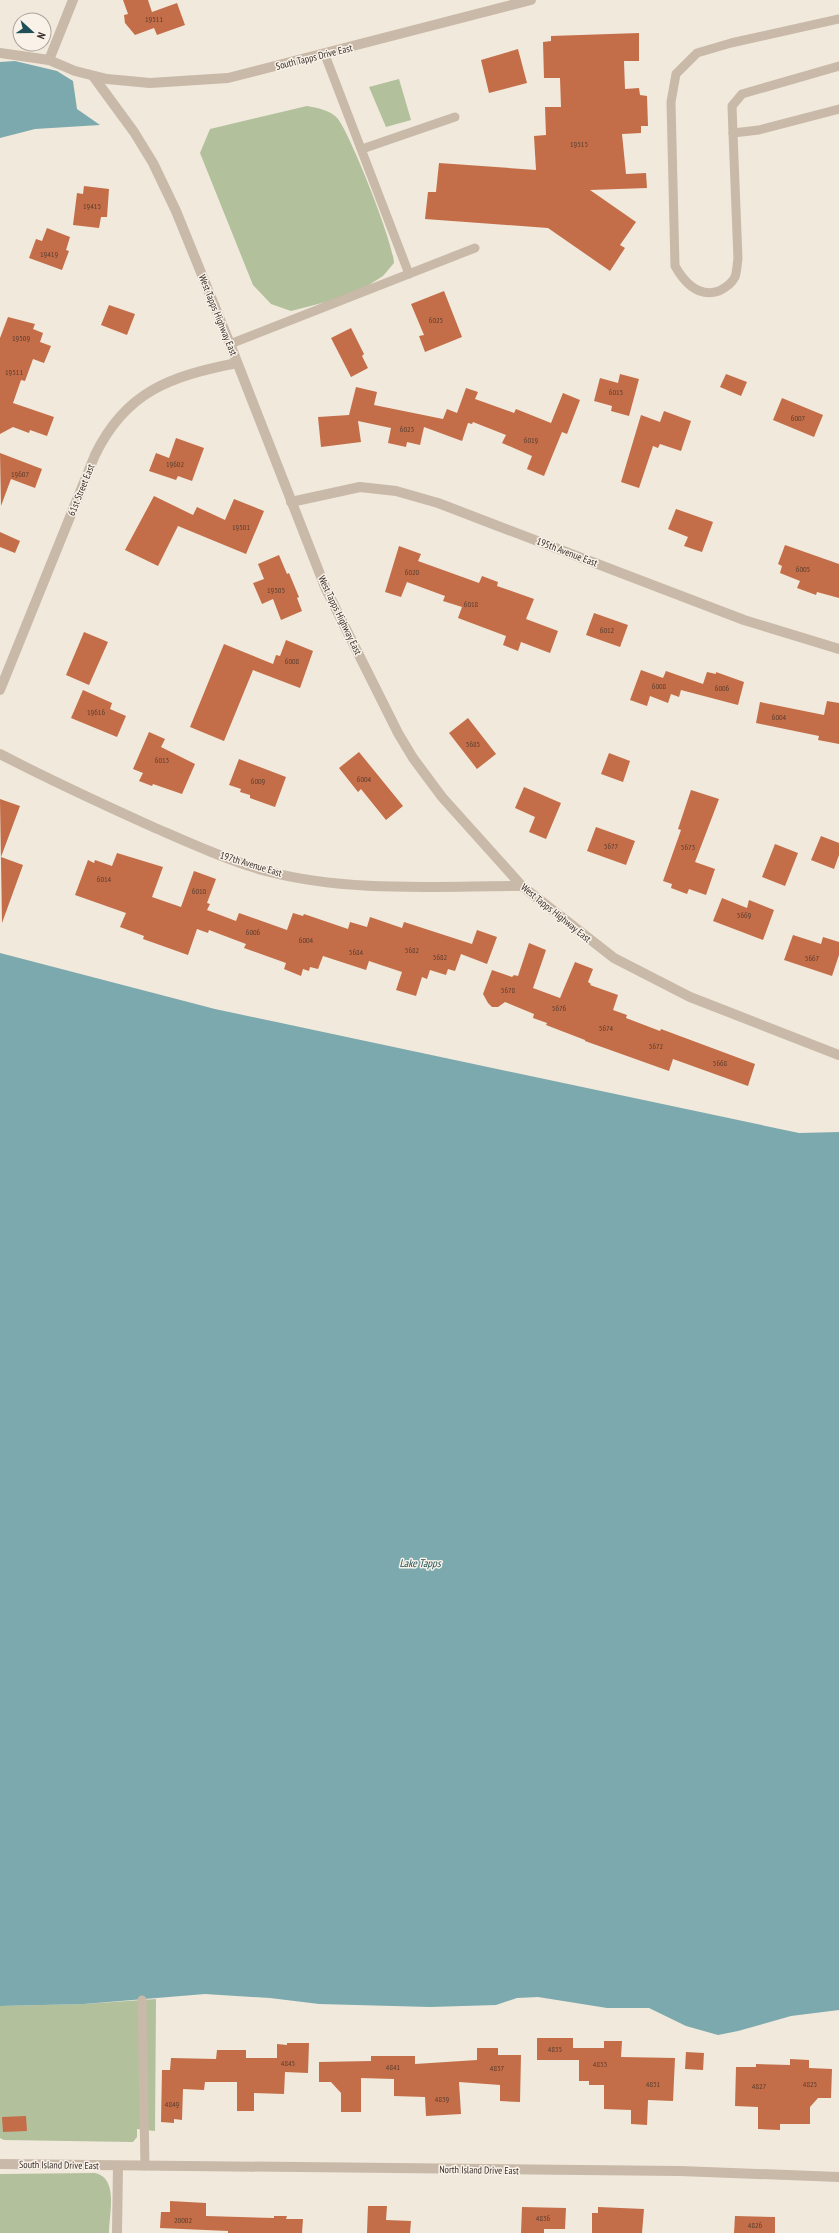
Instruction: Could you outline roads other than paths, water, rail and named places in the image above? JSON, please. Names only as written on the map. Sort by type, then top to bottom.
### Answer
[{"type":"street","points":[[49,60],[73,0]]},
{"type":"street","name":"South Tapps Drive East","points":[[93,76],[107,79],[150,83],[228,78],[325,55],[531,0]]},
{"type":"street","points":[[0,52],[49,60],[93,76]]},
{"type":"street","name":"West Tapps Highway East","points":[[93,76],[134,132],[153,163],[176,211],[230,344],[325,587],[398,733],[413,758],[442,797],[522,886],[614,958],[690,996],[839,1055]]},
{"type":"street","name":"61st Street East","points":[[0,690],[95,455],[112,427],[130,405],[146,392],[200,370],[237,363]]},
{"type":"street","name":"195th Avenue East","points":[[291,502],[360,487],[396,491],[438,503],[756,624],[839,649]]},
{"type":"street","name":"197th Avenue East","points":[[0,754],[104,805],[197,846],[266,871],[306,879],[368,886],[522,886]]},
{"type":"street","name":"South Island Drive East","points":[[0,2164],[118,2166]]},
{"type":"street","points":[[117,2233],[118,2166]]},
{"type":"street","name":"North Island Drive East","points":[[118,2166],[680,2171],[839,2177]]},
{"type":"lane","points":[[839,19],[731,43],[698,53],[676,74],[671,102],[675,266],[683,281],[695,290],[710,294],[725,288],[735,277],[738,259],[732,106],[742,94],[839,66]]},
{"type":"lane","points":[[325,55],[409,274]]},
{"type":"lane","points":[[733,134],[759,130],[839,109]]},
{"type":"lane","points":[[362,149],[455,116]]},
{"type":"lane","points":[[230,344],[475,248]]},
{"type":"lane","points":[[142,2000],[145,2166]]},
{"type":"water","points":[[15,61],[57,71],[73,81],[77,109],[100,125],[35,129],[0,138],[0,62]]},
{"type":"water","name":"Lake Tapps","points":[[0,953],[215,1009],[799,1133],[839,1132],[839,2010],[791,2016],[718,2035],[686,2026],[649,2008],[607,2008],[538,1997],[517,1998],[496,2005],[430,2007],[319,2004],[270,1998],[205,1994],[84,2004],[0,2006]]}]
